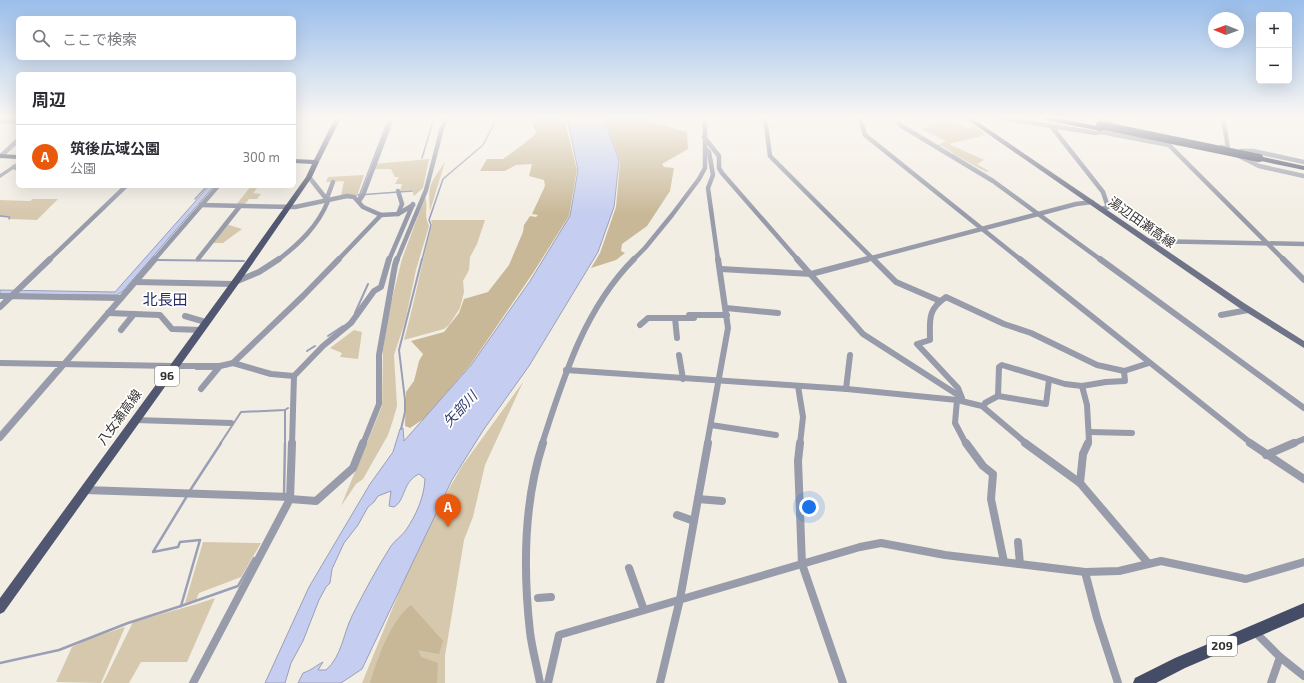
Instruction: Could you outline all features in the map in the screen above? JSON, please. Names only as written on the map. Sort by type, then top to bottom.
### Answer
[{"type":"highway","points":[[1214,150],[1304,171]]},
{"type":"highway","points":[[1259,160],[1304,168]]},
{"type":"highway","name":"209","points":[[1140,683],[1180,663],[1304,610]]},
{"type":"main road","points":[[296,161],[316,162],[322,150]]},
{"type":"main road","name":"湯辺田瀬高線","points":[[1015,150],[1248,310],[1304,345]]},
{"type":"main road","points":[[0,156],[16,157]]},
{"type":"main road","name":"八女瀬高線","points":[[0,608],[174,366],[201,325],[235,283],[309,177],[316,162]]},
{"type":"street","points":[[359,201],[380,150]]},
{"type":"street","points":[[85,490],[290,498],[316,501],[352,468],[379,404],[379,355],[395,265],[426,190],[436,150]]},
{"type":"street","points":[[540,683],[530,633],[525,572],[528,506],[538,457],[566,370],[585,329],[608,290],[622,271],[645,248],[699,179],[705,168],[704,150]]},
{"type":"street","points":[[660,683],[680,599],[728,328],[721,269],[708,188],[713,175],[709,152],[707,150]]},
{"type":"street","points":[[714,150],[719,156],[719,169],[863,334],[961,400]]},
{"type":"street","points":[[769,150],[770,156],[896,282],[940,300]]},
{"type":"street","points":[[884,150],[1266,455],[1304,479]]},
{"type":"street","points":[[941,150],[993,181],[1304,408]]},
{"type":"street","points":[[1070,150],[1103,192],[1108,206],[1102,209]]},
{"type":"street","points":[[1174,150],[1304,280]]},
{"type":"street","points":[[1230,150],[1248,162],[1304,176]]},
{"type":"street","points":[[1236,150],[1246,152],[1252,151],[1304,162]]},
{"type":"street","points":[[0,176],[16,168]]},
{"type":"street","points":[[309,177],[327,199]]},
{"type":"street","points":[[135,282],[235,283],[248,279],[264,270],[289,251],[315,226],[324,214],[333,182]]},
{"type":"street","points":[[0,308],[124,188]]},
{"type":"street","points":[[0,438],[216,188]]},
{"type":"street","points":[[398,191],[402,204],[398,214]]},
{"type":"street","points":[[193,683],[290,498],[294,376],[323,346],[351,324],[372,294],[381,287],[387,264],[413,204],[398,214],[381,215],[363,207],[354,197],[347,196],[327,199],[311,205],[288,208],[201,205]]},
{"type":"street","points":[[721,269],[811,274],[982,228],[1076,204],[1092,202]]},
{"type":"street","points":[[198,259],[240,206]]},
{"type":"street","points":[[233,363],[302,296],[381,215]]},
{"type":"street","points":[[1148,241],[1304,244]]},
{"type":"street","points":[[0,296],[121,298]]},
{"type":"street","points":[[1004,562],[991,499],[993,474],[983,466],[968,448],[955,423],[961,400],[958,388],[918,344],[930,340],[930,315],[933,306],[946,297],[1098,365],[1124,371],[1149,363]]},
{"type":"street","points":[[1221,315],[1248,310]]},
{"type":"street","points":[[640,325],[648,318],[691,318],[687,316],[726,312],[778,312]]},
{"type":"street","points":[[108,313],[160,315],[172,329],[201,325]]},
{"type":"street","points":[[121,330],[134,314]]},
{"type":"street","points":[[185,316],[201,325]]},
{"type":"street","points":[[676,318],[677,338]]},
{"type":"street","points":[[679,354],[683,379]]},
{"type":"street","points":[[846,388],[850,355]]},
{"type":"street","points":[[0,363],[220,366],[233,363],[271,374],[294,376]]},
{"type":"street","points":[[998,396],[999,367],[1002,365],[1049,380],[1082,386],[1106,382],[1125,381],[1124,371]]},
{"type":"street","points":[[201,389],[220,366]]},
{"type":"street","points":[[566,370],[683,379],[846,388],[961,400],[984,408],[1020,440],[1080,483],[1148,563]]},
{"type":"street","points":[[984,408],[985,403],[998,396],[1046,404],[1049,380]]},
{"type":"street","points":[[798,386],[803,417],[798,461],[802,564],[843,683]]},
{"type":"street","points":[[1080,483],[1084,454],[1089,441],[1087,405],[1082,386]]},
{"type":"street","points":[[135,420],[232,423]]},
{"type":"street","points":[[711,425],[776,435]]},
{"type":"street","points":[[1089,432],[1132,433]]},
{"type":"street","points":[[1266,455],[1304,439]]},
{"type":"street","points":[[698,499],[722,501]]},
{"type":"street","points":[[677,515],[694,521]]},
{"type":"street","points":[[1018,542],[1020,564]]},
{"type":"street","points":[[548,683],[558,635],[860,547],[881,543],[945,555],[1085,572],[1119,570],[1161,561],[1246,579],[1304,562]]},
{"type":"street","points":[[629,568],[644,610]]},
{"type":"street","points":[[1085,572],[1097,618],[1118,683]]},
{"type":"street","points":[[538,598],[551,598]]},
{"type":"street","points":[[1255,632],[1280,657],[1304,676]]},
{"type":"street","points":[[1271,683],[1280,657]]},
{"type":"shaded area","points":[[516,150],[572,150],[577,170],[569,216],[533,273],[471,364],[425,418],[410,428],[405,426],[406,392],[414,381],[419,361],[423,354],[411,341],[444,332],[459,313],[464,299],[488,292],[509,265],[523,232],[524,225],[530,216],[536,217],[538,215],[532,214],[545,186],[544,180],[529,176],[532,164],[516,165],[505,171],[480,171],[487,159],[503,159]]},
{"type":"shaded area","points":[[616,150],[686,150],[662,164],[664,167],[674,168],[670,191],[647,226],[622,244],[621,251],[625,253],[616,260],[591,268],[600,253],[616,207],[620,162]]},
{"type":"shaded area","points":[[948,150],[962,150],[984,160],[977,164],[989,171],[986,172]]},
{"type":"shaded area","points":[[429,159],[423,188],[414,196],[412,190],[400,191],[402,184],[395,184],[399,177],[395,177],[391,169],[373,169],[375,164]]},
{"type":"shaded area","points":[[445,162],[430,211],[429,195],[431,184]]},
{"type":"shaded area","points":[[364,175],[357,196],[341,196],[344,181],[326,182],[328,177]]},
{"type":"shaded area","points":[[249,188],[257,188],[253,193],[261,194],[257,199],[249,199],[244,205],[236,205]]},
{"type":"shaded area","points":[[425,197],[426,218],[429,226],[416,270],[405,322],[394,355],[397,406],[388,435],[363,479],[356,484],[341,506],[382,406],[383,349],[390,307],[402,259]]},
{"type":"shaded area","points":[[33,199],[58,199],[37,220],[10,219],[11,216],[0,216],[0,200],[30,201]]},
{"type":"shaded area","points":[[431,220],[485,220],[477,244],[470,257],[469,270],[463,281],[464,292],[460,308],[449,325],[444,329],[404,340],[432,225]]},
{"type":"shaded area","points":[[226,224],[242,229],[223,243],[212,243]]},
{"type":"shaded area","points":[[354,330],[362,332],[358,359],[340,357],[342,353],[330,348]]},
{"type":"shaded area","points":[[523,382],[485,465],[473,517],[464,540],[445,656],[445,683],[362,683],[422,536],[462,466]]},
{"type":"shaded area","points":[[203,542],[261,543],[241,577],[199,593],[196,600],[185,603]]},
{"type":"shaded area","points":[[215,598],[187,662],[141,662],[129,683],[103,683],[133,622]]},
{"type":"shaded area","points":[[411,605],[443,641],[439,654],[418,650],[421,657],[438,663],[437,683],[370,683],[391,630],[397,620]]},
{"type":"shaded area","points":[[125,627],[101,683],[56,682],[72,647],[88,639]]},
{"type":"water","name":"矢部川","points":[[574,150],[615,150],[619,161],[614,207],[598,252],[529,366],[484,429],[452,480],[362,669],[341,683],[298,683],[303,673],[323,662],[318,670],[326,670],[336,658],[352,616],[371,580],[391,546],[406,530],[416,512],[423,493],[425,479],[419,474],[410,482],[401,500],[394,507],[389,506],[391,491],[378,496],[368,507],[358,525],[344,543],[332,569],[330,583],[319,600],[303,641],[291,663],[285,683],[265,683],[309,587],[370,484],[393,452],[400,429],[403,428],[404,441],[472,364],[530,281],[570,216],[578,170]]},
{"type":"water","points":[[207,188],[212,188],[123,291],[117,295],[0,294],[0,290],[115,292]]},
{"type":"waterway","points":[[360,195],[377,150]]},
{"type":"waterway","points":[[422,158],[424,150]]},
{"type":"waterway","points":[[422,260],[431,225],[429,220],[443,179],[477,150]]},
{"type":"waterway","points":[[195,199],[205,188]]},
{"type":"waterway","points":[[360,195],[412,191]]},
{"type":"waterway","points":[[358,199],[360,195]]},
{"type":"waterway","points":[[0,216],[10,217],[9,219]]},
{"type":"waterway","points":[[401,429],[405,412],[405,400],[399,350],[422,259]]},
{"type":"waterway","points":[[157,260],[244,261]]},
{"type":"waterway","points":[[355,313],[368,284]]},
{"type":"waterway","points":[[328,336],[343,326]]},
{"type":"waterway","points":[[307,351],[315,346]]},
{"type":"waterway","points":[[0,433],[56,369]]},
{"type":"waterway","points":[[196,369],[216,369]]},
{"type":"waterway","points":[[220,444],[241,412],[285,410]]},
{"type":"waterway","points":[[285,410],[285,443]]},
{"type":"waterway","points":[[189,492],[221,443]]},
{"type":"waterway","points":[[284,495],[285,443]]},
{"type":"waterway","points":[[181,606],[200,540],[180,542],[178,547],[153,552],[187,496]]},
{"type":"waterway","points":[[181,606],[238,586],[254,558]]},
{"type":"waterway","points":[[0,663],[59,650],[128,623],[181,606]]},
{"type":"place","name":"筑後広域公園","points":[[448,527]]},
{"type":"district","name":"北長田","points":[[165,300]]}]
